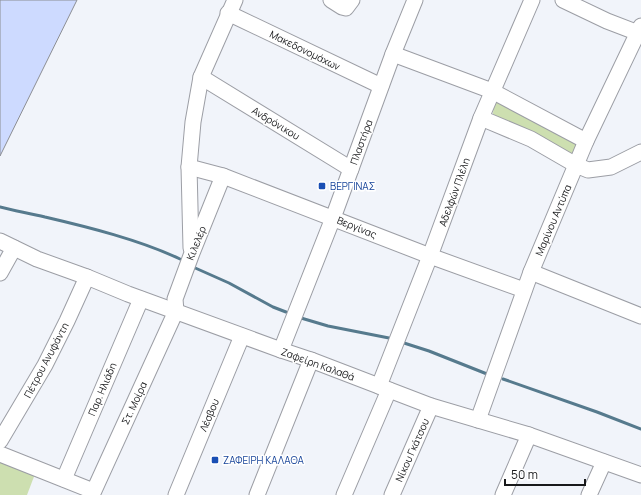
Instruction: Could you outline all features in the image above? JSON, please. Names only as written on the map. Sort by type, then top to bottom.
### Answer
[{"type":"street","points":[[331,0],[346,8],[352,0]]},
{"type":"street","name":"Πλαστήρα","points":[[281,350],[333,218],[393,54],[415,0]]},
{"type":"street","name":"Αδελφών Πλέλη","points":[[344,495],[481,118],[532,0]]},
{"type":"street","points":[[563,0],[607,21],[640,31]]},
{"type":"street","points":[[192,254],[189,167],[193,122],[201,77],[232,7]]},
{"type":"street","name":"Μακεδονομάχων","points":[[232,7],[381,86]]},
{"type":"street","name":"Μαρίνου Αντύπα","points":[[478,420],[531,272],[586,141],[640,31]]},
{"type":"street","points":[[393,54],[492,91],[586,141]]},
{"type":"street","name":"Ανδρόνικου","points":[[201,77],[351,169]]},
{"type":"street","points":[[481,118],[531,139],[576,166],[588,170],[611,167],[641,152]]},
{"type":"street","name":"Βεργίνας","points":[[189,167],[223,176],[430,256],[524,290]]},
{"type":"street","name":"Κιλελέρ","points":[[176,312],[175,299],[223,176]]},
{"type":"street","name":"Ζαφείρη Καλαθά","points":[[0,241],[37,259],[141,299],[311,360],[431,406],[529,435],[641,475]]},
{"type":"street","points":[[0,273],[14,248]]},
{"type":"street","points":[[531,272],[641,316]]},
{"type":"street","name":"Πέτρου Ανυφάντη","points":[[0,442],[45,365],[87,277]]},
{"type":"street","name":"Παρ. Ηλιάδη","points":[[64,479],[141,299]]},
{"type":"street","name":"Στ. Μοίρα","points":[[93,493],[176,312]]},
{"type":"street","name":"Λέσβου","points":[[176,495],[242,336]]},
{"type":"street","points":[[257,495],[311,360]]},
{"type":"street","name":"Νίκου Γκάτσου","points":[[392,495],[431,406]]},
{"type":"street","points":[[503,495],[529,435]]},
{"type":"street","points":[[0,454],[64,479],[93,493]]},
{"type":"street","points":[[589,495],[604,462]]},
{"type":"green space","points":[[494,101],[581,138],[571,162],[493,114]]},
{"type":"green space","points":[[0,462],[35,474],[27,495],[0,495]]},
{"type":"building","points":[[0,0],[77,0],[0,156]]},
{"type":"waterway","points":[[0,207],[114,235],[148,246],[180,259]]},
{"type":"waterway","points":[[193,267],[229,283],[273,307],[286,312]]},
{"type":"waterway","points":[[301,318],[328,326],[389,338]]},
{"type":"waterway","points":[[404,343],[429,351],[487,374]]},
{"type":"waterway","points":[[503,379],[641,429]]},
{"type":"place","name":"ΒΕΡΓΙΝΑΣ","points":[[322,186]]},
{"type":"place","name":"ΖΑΦΕΙΡΗ ΚΑΛΑΘΑ","points":[[215,460]]}]
